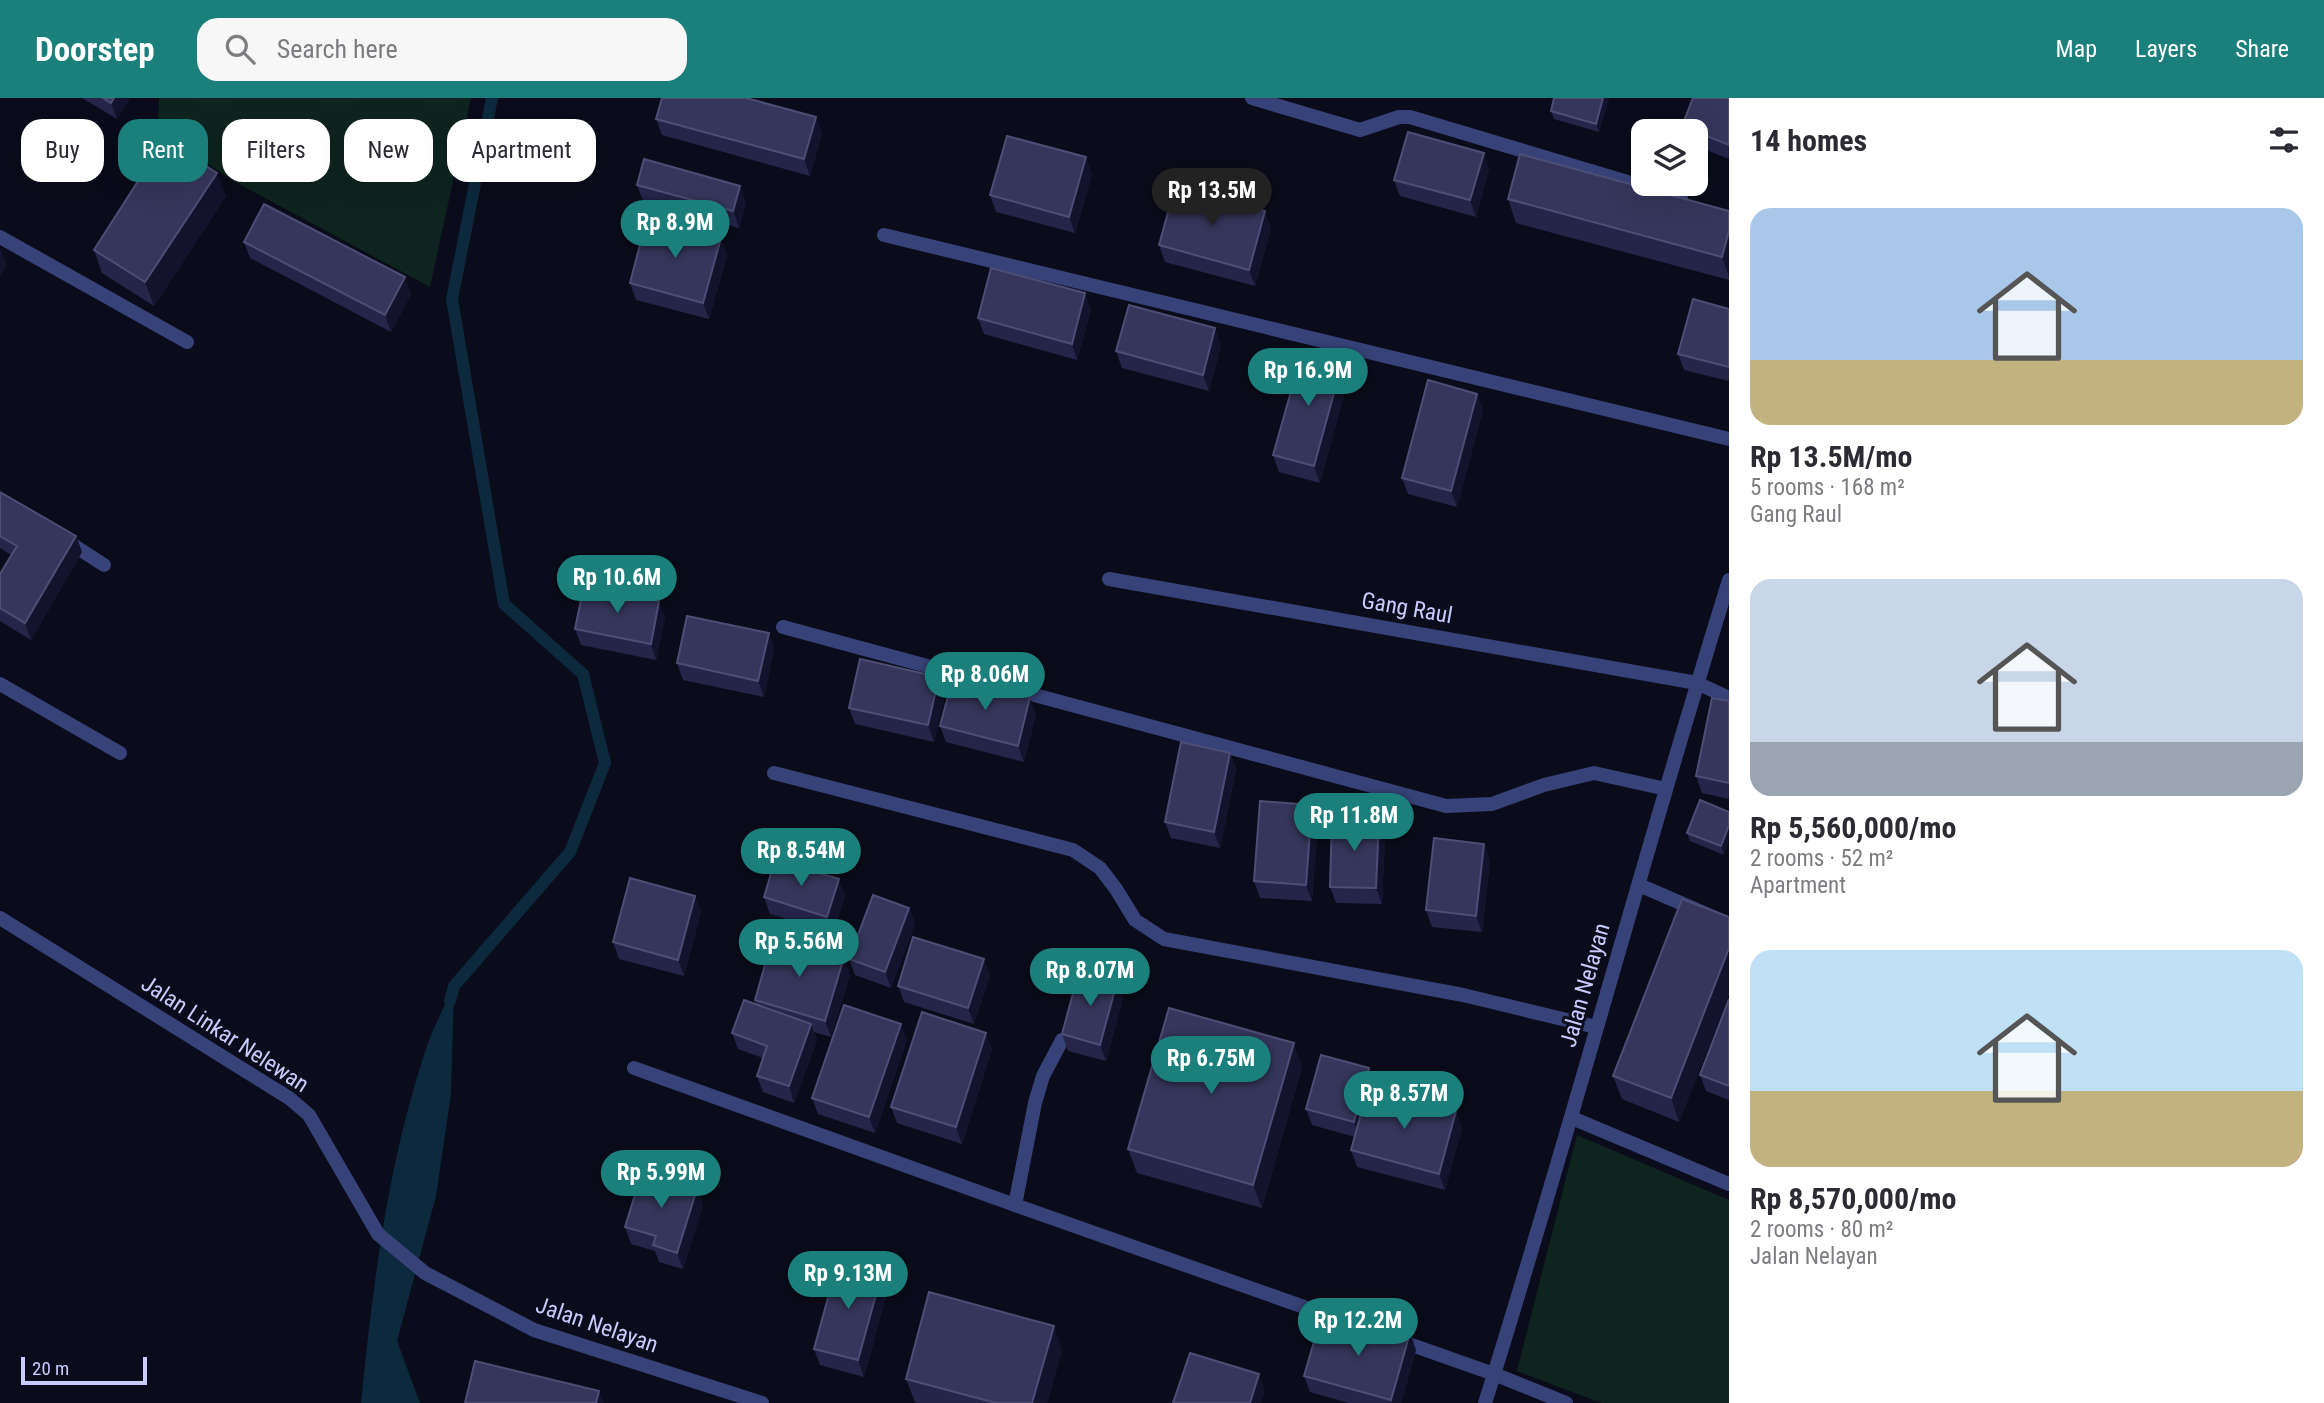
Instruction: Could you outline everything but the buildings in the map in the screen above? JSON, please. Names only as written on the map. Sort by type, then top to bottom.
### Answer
[{"type":"street","points":[[1252,98],[1360,130],[1399,117],[1410,117],[1689,201]]},
{"type":"street","points":[[884,235],[1729,439]]},
{"type":"street","points":[[0,237],[187,342]]},
{"type":"street","points":[[58,536],[104,565]]},
{"type":"street","name":"Gang Raul","points":[[1109,579],[1697,682],[1729,698]]},
{"type":"street","name":"Jalan Nelayan","points":[[1485,1403],[1572,1118],[1596,1027],[1729,580]]},
{"type":"street","points":[[783,627],[1446,806],[1492,804],[1544,785],[1594,773],[1666,789]]},
{"type":"street","points":[[0,684],[120,753]]},
{"type":"street","points":[[775,773],[1073,850],[1100,868],[1135,920],[1164,939],[1463,995],[1596,1027]]},
{"type":"street","points":[[1639,885],[1729,924]]},
{"type":"street","name":"Jalan Linkar Nelewan","points":[[0,918],[289,1098],[309,1115],[378,1234]]},
{"type":"street","points":[[1015,1205],[1035,1103],[1043,1076],[1062,1040]]},
{"type":"street","points":[[634,1068],[1494,1374],[1566,1403]]},
{"type":"street","points":[[1572,1118],[1729,1184]]},
{"type":"street","name":"Jalan Nelayan","points":[[378,1234],[425,1273],[534,1330],[762,1403]]},
{"type":"green space","points":[[159,98],[471,98],[466,119],[447,119],[447,182],[453,182],[430,287],[236,182],[330,182],[330,119],[222,119],[222,173],[208,164],[208,119],[158,119]]},
{"type":"green space","points":[[1577,1135],[1729,1200],[1729,1403],[1602,1403],[1517,1371]]},
{"type":"water","points":[[454,986],[451,1094],[436,1196],[397,1341],[420,1403],[361,1403],[376,1271],[400,1140],[427,1046]]},
{"type":"waterway","points":[[450,1001],[454,986],[570,852],[605,763],[583,674],[504,604],[452,299],[492,98]]}]
